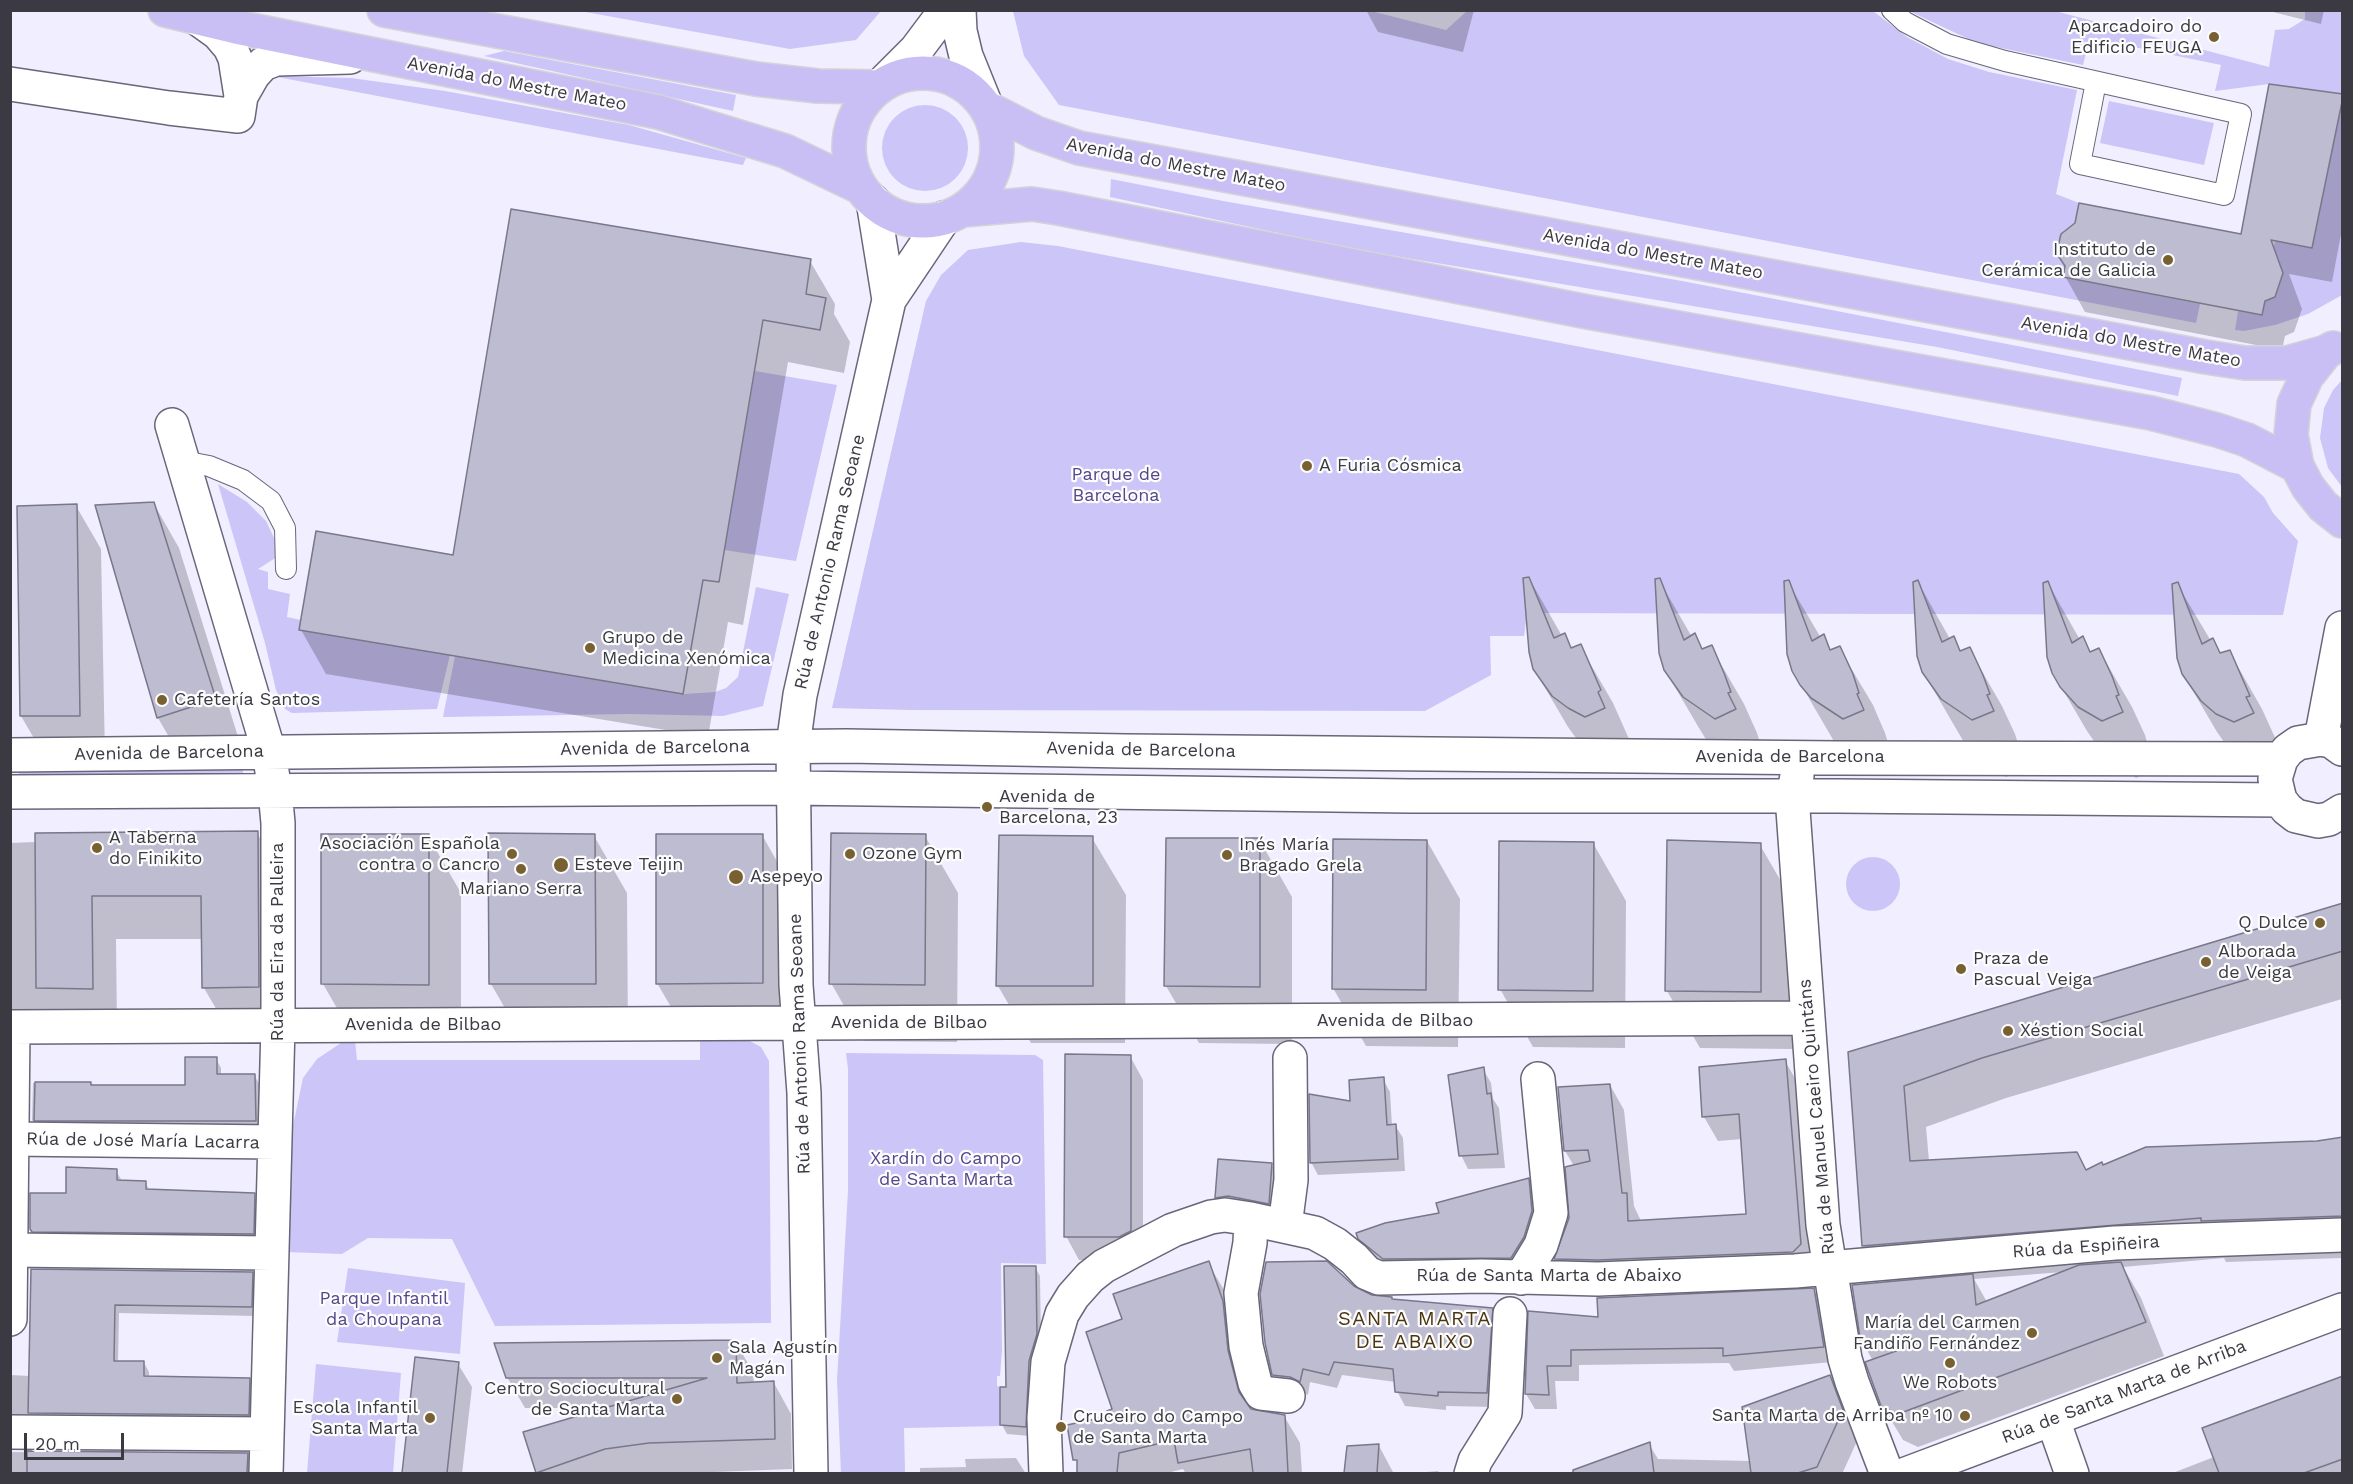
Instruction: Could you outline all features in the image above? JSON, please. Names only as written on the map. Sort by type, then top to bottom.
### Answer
[{"type":"main road","name":"Avenida do Mestre Mateo","points":[[165,10],[383,57],[658,112],[785,151],[866,194]]},
{"type":"main road","points":[[384,10],[756,79],[818,86],[879,87]]},
{"type":"main road","points":[[954,214],[983,192],[996,163],[997,136],[994,122],[987,108],[968,87],[957,80],[938,74],[912,73],[896,77],[879,87],[863,102],[857,113],[849,137],[850,162],[866,194],[888,212],[905,219],[928,221],[954,214],[1032,204],[1058,208],[1588,312],[2151,413],[2247,440],[2297,466]]},
{"type":"main road","name":"Avenida do Mestre Mateo","points":[[987,108],[1036,133],[1079,148],[2194,355],[2245,363],[2287,363],[2335,347]]},
{"type":"main road","points":[[2335,347],[2307,376],[2294,404],[2291,435],[2297,466],[2308,488],[2323,506],[2343,521]]},
{"type":"street","points":[[879,87],[916,50],[946,10]]},
{"type":"street","points":[[959,10],[960,31],[966,57],[987,108]]},
{"type":"street","points":[[197,18],[218,33],[230,47],[238,69],[242,96]]},
{"type":"street","points":[[10,84],[238,116],[242,96],[253,75],[262,64],[276,59],[383,57]]},
{"type":"street","name":"Rúa de Antonio Rama Seoane","points":[[866,194],[889,300]]},
{"type":"street","name":"Rúa de Antonio Rama Seoane","points":[[811,1473],[804,1093],[796,986],[793,746],[800,695],[889,300],[954,214]]},
{"type":"street","name":"Rúa da Eira da Palleira","points":[[172,425],[269,752],[278,822],[278,1026],[266,1473]]},
{"type":"street","points":[[2343,628],[2332,744],[2298,743],[2281,759],[2275,779],[2280,800],[2296,816],[2318,821],[2329,819],[2343,811]]},
{"type":"street","name":"Avenida de Barcelona","points":[[10,755],[793,746],[1810,758],[2281,759]]},
{"type":"street","points":[[1299,752],[1299,795]]},
{"type":"street","name":"Rúa de Manuel Caeiro Quintáns","points":[[1810,758],[1798,773],[1793,796],[1822,1225],[1845,1359],[1887,1473]]},
{"type":"street","name":"Avenida de Barcelona","points":[[10,792],[792,788],[1299,795],[2280,800]]},
{"type":"street","name":"Avenida de Bilbao","points":[[12,1027],[1807,1018]]},
{"type":"street","points":[[10,1319],[12,1027]]},
{"type":"street","points":[[1286,1226],[1291,1180],[1290,1058]]},
{"type":"street","points":[[1521,1278],[1541,1245],[1551,1213],[1538,1079]]},
{"type":"street","name":"Rúa de José María Lacarra","points":[[11,1139],[275,1142]]},
{"type":"street","name":"Rúa de Santa Marta de Abaixo","points":[[1046,1473],[1044,1418],[1048,1362],[1062,1314],[1080,1287],[1104,1266],[1200,1219],[1225,1215],[1315,1233],[1335,1244],[1367,1273],[1379,1278],[1482,1276],[1598,1279],[1829,1268]]},
{"type":"street","points":[[1251,1220],[1250,1243],[1241,1293],[1246,1346],[1255,1383],[1261,1393],[1288,1396]]},
{"type":"street","name":"Rúa da Espiñeira","points":[[1829,1268],[2115,1243],[2343,1235]]},
{"type":"street","points":[[11,1250],[271,1253]]},
{"type":"street","name":"Rúa de Santa Marta de Arriba","points":[[1906,1473],[2343,1310]]},
{"type":"street","points":[[1472,1473],[1475,1461],[1505,1413],[1510,1314]]},
{"type":"street","points":[[2053,1420],[2072,1473]]},
{"type":"street","points":[[10,1432],[267,1434]]},
{"type":"lane","points":[[1892,10],[1905,22],[1947,44],[2005,61],[2241,114],[2224,195],[2080,164],[2096,82]]},
{"type":"lane","points":[[183,461],[209,466],[243,480],[271,501],[285,528],[286,569]]},
{"type":"green space","points":[[881,10],[856,40],[790,49],[580,11]]},
{"type":"green space","points":[[1367,10],[1446,30],[1468,10],[1873,11],[1907,37],[1948,59],[1989,72],[2077,90],[2056,194],[2079,203],[2073,232],[2065,230],[2060,238],[2057,254],[2066,260],[2063,277],[2200,304],[2196,323],[1059,105],[1024,56],[1013,11]]},
{"type":"green space","points":[[1909,11],[2055,11],[2269,67],[2275,30],[2289,29],[2305,19],[2305,11],[2342,11],[2342,295],[2308,314],[2275,325],[2244,331],[2235,330],[2238,311],[2262,315],[2266,298],[2274,297],[2283,273],[2271,262],[2275,240],[2241,234],[2269,84],[2215,91],[2221,65],[2090,38],[2083,65],[1977,43]]},
{"type":"green space","points":[[504,51],[736,95],[733,111],[484,56]]},
{"type":"green space","points":[[272,76],[351,78],[445,91],[629,125],[746,158],[743,165]]},
{"type":"green space","points":[[2109,101],[2214,123],[2204,165],[2100,143]]},
{"type":"green space","points":[[925,105],[949,112],[961,124],[968,148],[961,172],[949,184],[925,191],[901,184],[889,172],[882,148],[889,124],[901,112]]},
{"type":"green space","points":[[1111,179],[1223,201],[1682,281],[2182,378],[2178,396],[1937,347],[1353,249],[1110,197]]},
{"type":"green space","name":"Parque de Barcelona","points":[[1021,242],[1058,246],[2239,474],[2264,497],[2273,513],[2298,541],[2283,615],[1527,613],[1524,636],[1490,636],[1491,675],[1425,711],[832,708],[926,301],[941,275],[968,250]]},
{"type":"green space","points":[[755,371],[837,385],[796,561],[724,550]]},
{"type":"green space","points":[[2342,380],[2342,487],[2328,468],[2320,438],[2324,408],[2333,390]]},
{"type":"green space","points":[[218,484],[247,502],[266,521],[276,542],[277,557],[258,569],[268,572],[268,589],[290,594],[287,617],[301,620],[300,630],[450,655],[437,709],[292,713],[285,709],[276,690],[265,643]]},
{"type":"green space","points":[[756,587],[789,594],[763,706],[723,716],[629,714],[443,717],[455,656],[683,694],[715,692],[726,688],[738,677]]},
{"type":"green space","points":[[243,770],[243,777],[19,778],[19,771]]},
{"type":"green space","points":[[1873,857],[1883,859],[1892,865],[1898,874],[1900,884],[1898,894],[1892,903],[1883,909],[1873,911],[1863,909],[1854,903],[1848,894],[1846,884],[1848,874],[1854,865],[1863,859]]},
{"type":"green space","points":[[729,1037],[748,1040],[761,1047],[769,1061],[771,1323],[495,1326],[452,1239],[368,1238],[342,1254],[286,1252],[290,1140],[303,1078],[317,1059],[341,1043],[355,1040],[357,1060],[700,1060],[700,1039]]},
{"type":"green space","name":"Xardín do Campo de Santa Marta","points":[[846,1053],[1035,1055],[1043,1060],[1046,1264],[1001,1263],[1002,1350],[1000,1376],[997,1376],[997,1386],[1000,1387],[1000,1426],[904,1428],[905,1473],[841,1474],[837,1380],[848,1191]]},
{"type":"green space","name":"Parque Infantil da Choupana","points":[[348,1268],[465,1283],[460,1354],[337,1342]]},
{"type":"green space","points":[[316,1364],[401,1373],[393,1473],[307,1473]]},
{"type":"building","points":[[2269,84],[2343,94],[2343,97],[2312,248],[2271,240],[2283,273],[2275,297],[2265,301],[2262,315],[2063,277],[2065,266],[2057,254],[2060,238],[2061,234],[2075,223],[2079,203],[2241,234]]},
{"type":"building","points":[[511,209],[811,259],[806,294],[826,298],[820,330],[763,320],[719,582],[703,580],[683,694],[299,630],[316,531],[453,555]]},
{"type":"building","points":[[154,502],[216,699],[157,718],[95,505]]},
{"type":"building","points":[[77,504],[80,716],[20,716],[17,506]]},
{"type":"building","points":[[1529,577],[1554,638],[1565,633],[1571,648],[1581,644],[1601,690],[1598,692],[1605,708],[1585,717],[1568,708],[1552,696],[1533,669],[1529,652],[1523,578]]},
{"type":"building","points":[[1660,578],[1684,640],[1695,633],[1702,649],[1712,645],[1731,692],[1728,693],[1736,709],[1715,719],[1683,697],[1664,670],[1659,653],[1655,579]]},
{"type":"building","points":[[1789,580],[1812,641],[1824,634],[1830,650],[1840,646],[1853,674],[1859,693],[1857,694],[1864,710],[1843,719],[1811,698],[1800,685],[1792,671],[1787,654],[1784,581]]},
{"type":"building","points":[[1918,580],[1942,642],[1954,636],[1960,651],[1970,647],[1983,675],[1990,694],[1987,695],[1994,711],[1972,720],[1941,699],[1922,672],[1917,656],[1913,582]]},
{"type":"building","points":[[2048,581],[2072,643],[2083,636],[2090,652],[2099,648],[2112,676],[2119,695],[2116,696],[2123,712],[2102,721],[2078,707],[2060,687],[2047,657],[2043,583]]},
{"type":"building","points":[[2178,582],[2202,644],[2213,638],[2220,653],[2230,650],[2250,696],[2246,697],[2254,713],[2234,722],[2216,714],[2201,701],[2182,674],[2177,658],[2172,584]]},
{"type":"building","points":[[258,831],[259,987],[202,988],[201,896],[92,896],[93,989],[36,988],[35,833]]},
{"type":"building","points":[[488,833],[595,834],[596,984],[489,984]]},
{"type":"building","points":[[831,833],[926,834],[925,985],[829,984]]},
{"type":"building","points":[[321,834],[429,834],[429,985],[321,984]]},
{"type":"building","points":[[656,834],[763,834],[763,983],[656,984]]},
{"type":"building","points":[[999,835],[1093,836],[1093,986],[996,986]]},
{"type":"building","points":[[1166,838],[1260,838],[1260,987],[1164,986]]},
{"type":"building","points":[[1333,839],[1427,840],[1426,990],[1332,989]]},
{"type":"building","points":[[1667,840],[1761,843],[1761,992],[1665,991]]},
{"type":"building","points":[[1499,841],[1594,842],[1593,991],[1498,990]]},
{"type":"building","points":[[2343,903],[2343,951],[1982,1058],[1904,1086],[1910,1161],[2077,1152],[2086,1170],[2146,1147],[2317,1141],[2343,1137],[2343,1216],[2201,1221],[2201,1218],[1862,1246],[1848,1052]]},
{"type":"building","points":[[1065,1054],[1131,1055],[1131,1231],[1119,1237],[1064,1237]]},
{"type":"building","points":[[185,1057],[217,1057],[217,1074],[255,1074],[256,1121],[34,1121],[35,1082],[91,1082],[91,1085],[185,1085]]},
{"type":"building","points":[[1786,1059],[1801,1244],[1793,1252],[1598,1260],[1554,1259],[1569,1218],[1565,1167],[1590,1161],[1588,1150],[1564,1151],[1558,1087],[1610,1084],[1622,1193],[1627,1193],[1628,1221],[1746,1214],[1739,1114],[1702,1117],[1699,1067]]},
{"type":"building","points":[[1484,1067],[1487,1094],[1491,1093],[1498,1154],[1459,1156],[1448,1075]]},
{"type":"building","points":[[1384,1077],[1387,1125],[1396,1124],[1398,1159],[1310,1163],[1309,1094],[1350,1101],[1349,1080]]},
{"type":"building","points":[[1218,1159],[1272,1163],[1269,1204],[1228,1196],[1215,1198]]},
{"type":"building","points":[[66,1167],[117,1169],[117,1180],[146,1181],[146,1189],[255,1193],[254,1234],[32,1232],[30,1229],[30,1193],[66,1193]]},
{"type":"building","points":[[1529,1178],[1532,1211],[1524,1237],[1511,1258],[1383,1259],[1358,1239],[1356,1233],[1385,1223],[1439,1213],[1436,1203]]},
{"type":"building","points":[[1209,1261],[1223,1301],[1228,1350],[1239,1392],[1251,1409],[1285,1415],[1288,1473],[1253,1473],[1250,1449],[1178,1463],[1174,1440],[1119,1453],[1117,1473],[1077,1473],[1077,1460],[1073,1460],[1067,1425],[1109,1416],[1107,1411],[1112,1409],[1086,1332],[1122,1319],[1113,1294]]},
{"type":"building","points":[[1327,1261],[1354,1286],[1372,1295],[1392,1297],[1392,1299],[1493,1308],[1487,1393],[1438,1392],[1438,1396],[1395,1392],[1393,1369],[1334,1362],[1329,1375],[1303,1369],[1300,1382],[1290,1377],[1272,1375],[1265,1343],[1260,1294],[1266,1262]]},
{"type":"building","points":[[2121,1262],[2146,1322],[1898,1414],[1881,1406],[1865,1362],[1916,1344],[1915,1339],[1861,1344],[1852,1285],[1973,1274],[1976,1305],[2079,1265]]},
{"type":"building","points":[[1004,1266],[1036,1266],[1037,1334],[1029,1361],[1026,1427],[1000,1425],[1000,1387],[1006,1387]]},
{"type":"building","points":[[31,1269],[253,1272],[252,1307],[115,1305],[114,1361],[144,1361],[144,1376],[250,1378],[249,1415],[28,1413]]},
{"type":"building","points":[[1814,1288],[1824,1347],[1723,1356],[1723,1348],[1571,1350],[1571,1366],[1547,1366],[1549,1395],[1525,1394],[1528,1311],[1598,1317],[1597,1298]]},
{"type":"building","name":"Centro Sociocultural de Santa Marta","points":[[736,1340],[737,1383],[774,1381],[775,1439],[649,1443],[605,1449],[536,1473],[523,1432],[707,1378],[506,1378],[494,1343]]},
{"type":"building","name":"Escola Infantil Santa Marta","points":[[415,1357],[459,1362],[447,1473],[402,1473]]},
{"type":"building","points":[[1830,1375],[1843,1410],[1817,1467],[1798,1473],[1751,1473],[1742,1407]]},
{"type":"building","points":[[2343,1376],[2343,1459],[2304,1473],[2219,1473],[2202,1428]]},
{"type":"building","points":[[1650,1442],[1654,1473],[1573,1473],[1573,1470]]},
{"type":"building","points":[[1379,1444],[1377,1473],[1344,1473],[1347,1446]]},
{"type":"building","points":[[27,1451],[248,1453],[247,1473],[27,1473]]},
{"type":"place","name":"Aparcadoiro do Edificio FEUGA","points":[[2214,37]]},
{"type":"place","name":"Instituto de Cerámica de Galicia","points":[[2168,260]]},
{"type":"place","name":"A Furia Cósmica","points":[[1307,466]]},
{"type":"place","name":"Grupo de Medicina Xenómica","points":[[590,648]]},
{"type":"place","name":"Cafetería Santos","points":[[162,700]]},
{"type":"place","name":"Avenida de Barcelona, 23","points":[[987,807]]},
{"type":"place","name":"A Taberna do Finikito","points":[[97,848]]},
{"type":"place","name":"Asociación Española contra o Cancro","points":[[512,854]]},
{"type":"place","name":"Ozone Gym","points":[[850,854]]},
{"type":"place","name":"Inés María Bragado Grela","points":[[1227,855]]},
{"type":"place","name":"Esteve Teijin","points":[[561,865]]},
{"type":"place","name":"Mariano Serra","points":[[521,869]]},
{"type":"place","name":"Asepeyo","points":[[736,877]]},
{"type":"place","name":"Q Dulce","points":[[2320,923]]},
{"type":"place","name":"Alborada de Veiga","points":[[2206,962]]},
{"type":"place","name":"Praza de Pascual Veiga","points":[[1961,969]]},
{"type":"place","name":"Xéstion Social","points":[[2008,1031]]},
{"type":"place","name":"María del Carmen Fandiño Fernández","points":[[2032,1333]]},
{"type":"place","name":"Sala Agustín Magán","points":[[717,1358]]},
{"type":"place","name":"We Robots","points":[[1950,1363]]},
{"type":"place","name":"Centro Sociocultural de Santa Marta","points":[[677,1399]]},
{"type":"place","name":"Santa Marta de Arriba nº 10","points":[[1965,1416]]},
{"type":"place","name":"Escola Infantil Santa Marta","points":[[430,1418]]},
{"type":"place","name":"Cruceiro do Campo de Santa Marta","points":[[1061,1427]]},
{"type":"district","name":"SANTA MARTA DE ABAIXO","points":[[1415,1330]]}]
